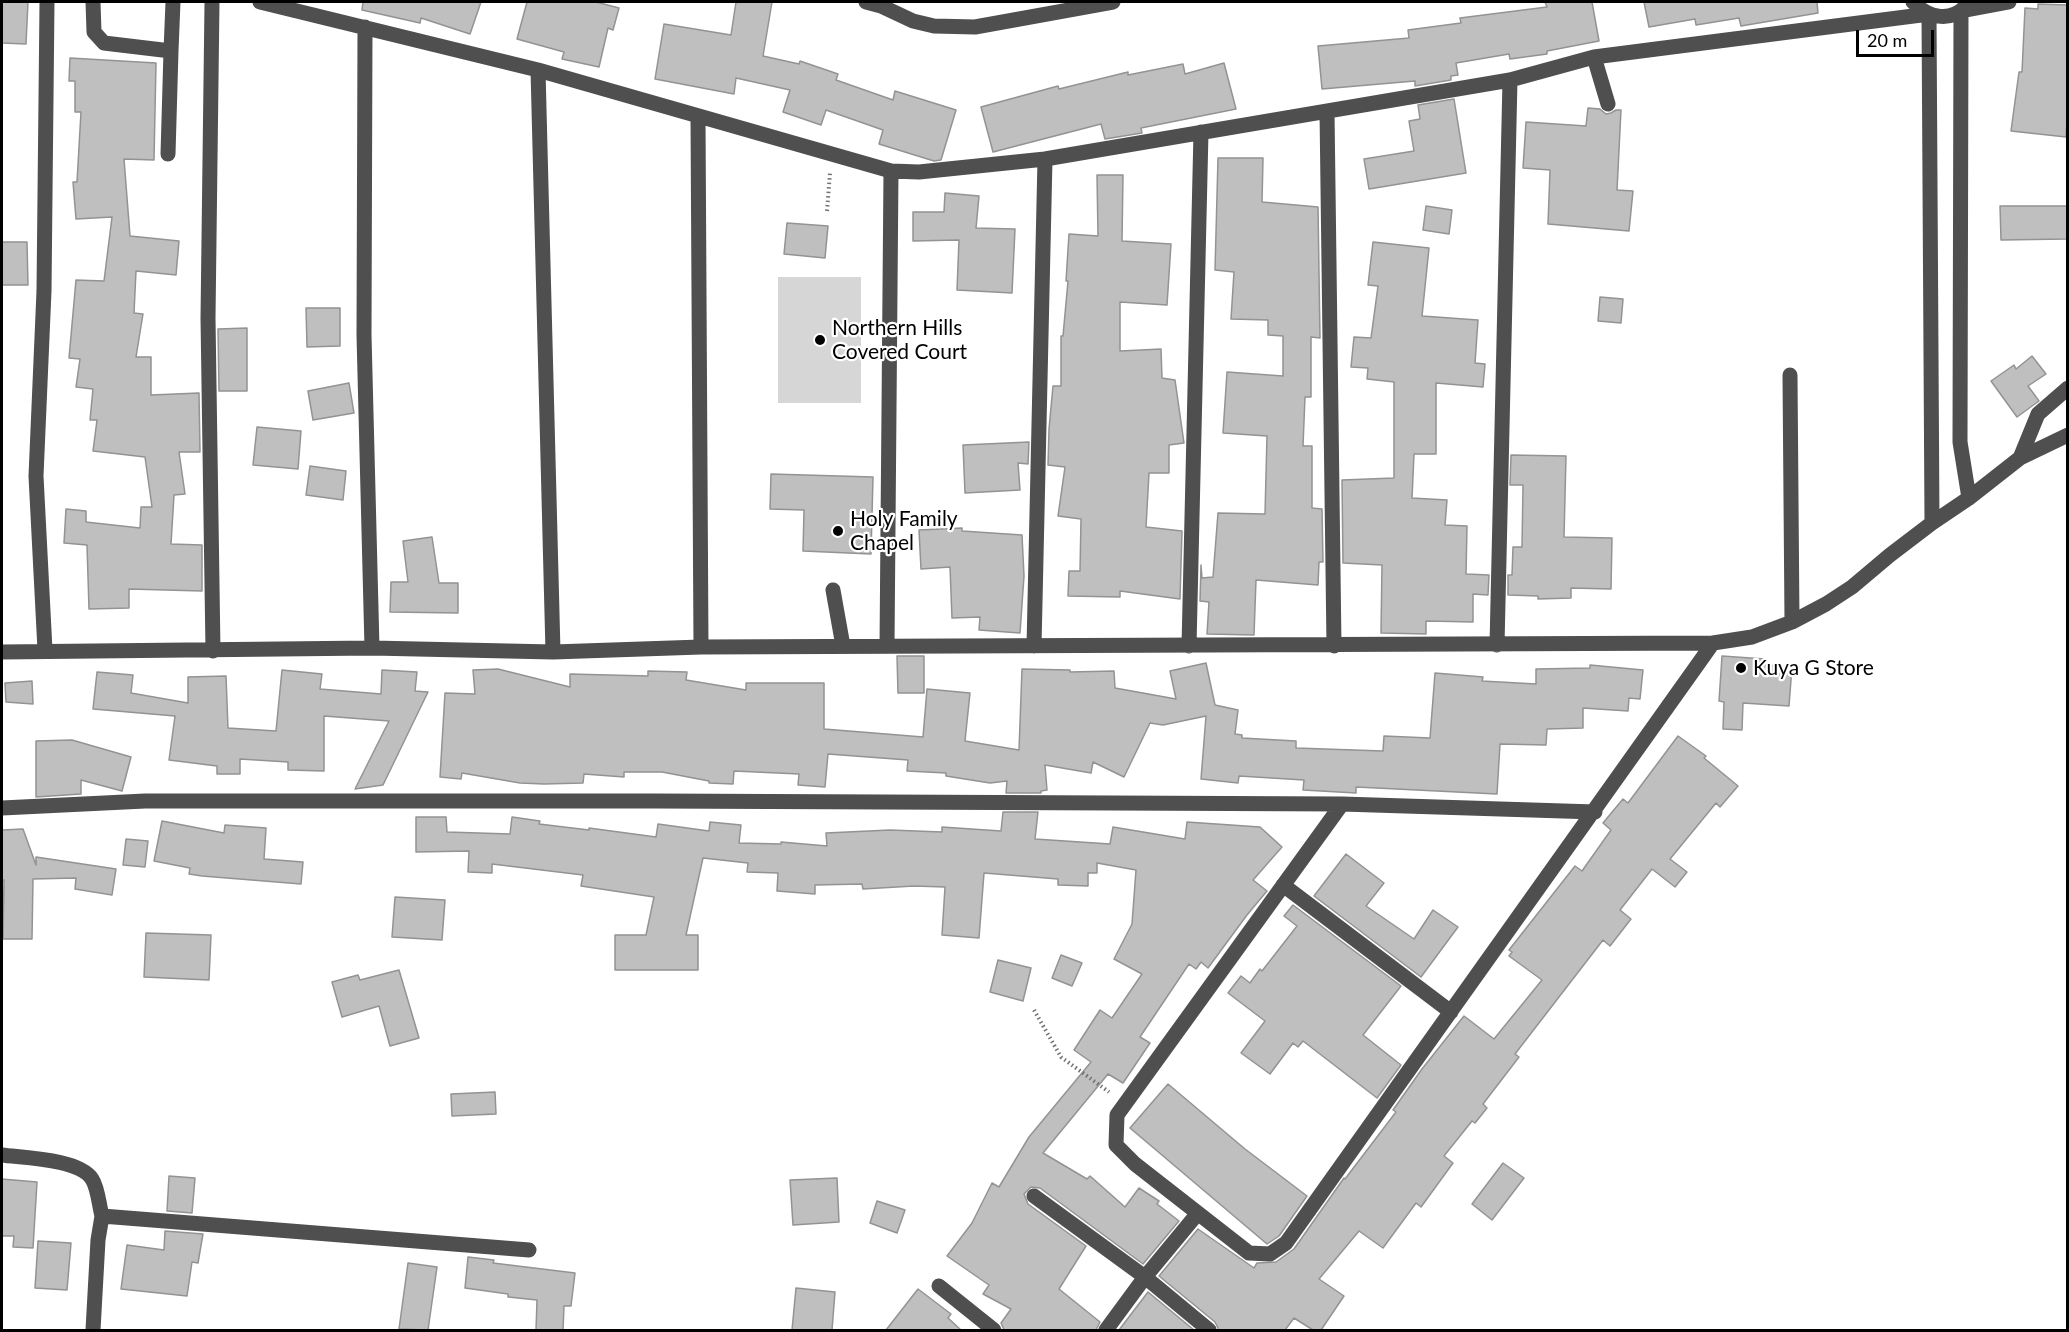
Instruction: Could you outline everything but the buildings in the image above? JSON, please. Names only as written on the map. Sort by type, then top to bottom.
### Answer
[{"type":"street","points":[[45,650],[36,476],[44,291],[47,2]]},
{"type":"street","points":[[93,2],[94,32],[104,43],[171,51]]},
{"type":"street","points":[[168,154],[173,2]]},
{"type":"street","points":[[212,2],[208,318],[213,651]]},
{"type":"street","points":[[260,2],[538,70],[891,171],[919,171],[1045,159],[1510,80],[1594,57],[1929,14]]},
{"type":"street","points":[[866,2],[881,4],[913,21],[934,26],[975,27],[1113,2]]},
{"type":"street","points":[[1914,2],[1920,9],[1939,17],[1950,16],[1965,6],[2009,2]]},
{"type":"street","points":[[1965,6],[1960,442],[1969,498]]},
{"type":"street","points":[[1929,14],[1932,523]]},
{"type":"street","points":[[365,27],[364,335],[372,648]]},
{"type":"street","points":[[1594,57],[1608,104]]},
{"type":"street","points":[[538,70],[553,652]]},
{"type":"street","points":[[1497,645],[1510,80]]},
{"type":"street","points":[[1327,111],[1334,646]]},
{"type":"street","points":[[699,117],[701,647]]},
{"type":"street","points":[[1190,646],[1201,132]]},
{"type":"street","points":[[1034,646],[1045,159]]},
{"type":"street","points":[[887,646],[891,171]]},
{"type":"street","points":[[1790,375],[1792,622]]},
{"type":"street","points":[[2020,458],[2038,414],[2067,388]]},
{"type":"street","points":[[2,652],[372,648],[553,652],[701,647],[1713,643],[1752,637],[1792,622],[1852,587],[1890,555],[2020,458],[2067,435]]},
{"type":"street","points":[[833,590],[843,646]]},
{"type":"street","points":[[1342,804],[1117,1115],[1116,1145],[1135,1164],[1248,1253],[1270,1254],[1286,1243],[1595,812],[1713,643]]},
{"type":"street","points":[[2,808],[145,801],[1342,804],[1595,812]]},
{"type":"street","points":[[1283,885],[1451,1012]]},
{"type":"street","points":[[2,1155],[51,1161],[82,1169],[93,1180],[102,1216],[98,1240],[93,1330]]},
{"type":"street","points":[[1034,1196],[1145,1277],[1209,1330]]},
{"type":"street","points":[[1107,1330],[1145,1277],[1198,1213]]},
{"type":"street","points":[[102,1216],[530,1250]]},
{"type":"street","points":[[939,1286],[994,1330]]},
{"type":"path","points":[[827,212],[831,154]]},
{"type":"path","points":[[1034,1010],[1061,1057],[1125,1104]]},
{"type":"shaded area","name":"Northern Hills Covered Court","points":[[778,277],[861,277],[861,403],[778,403]]},
{"type":"place","name":"Northern Hills Covered Court","points":[[820,340]]},
{"type":"place","name":"Holy Family Chapel","points":[[838,531]]},
{"type":"place","name":"Kuya G Store","points":[[1741,668]]}]
